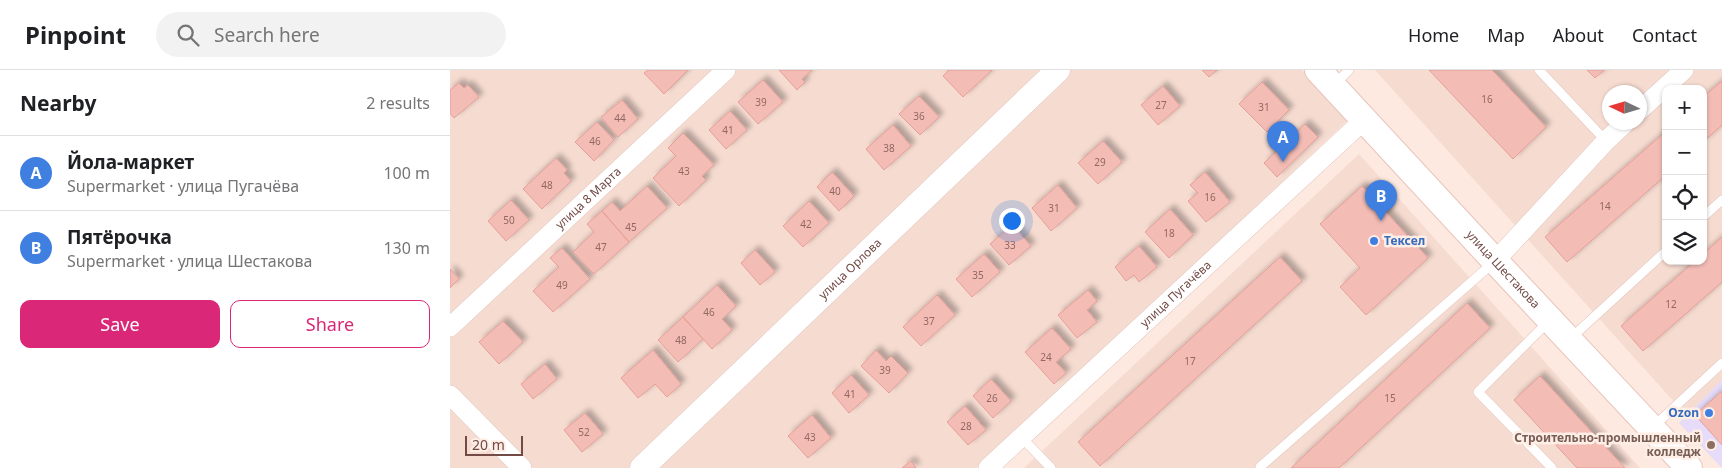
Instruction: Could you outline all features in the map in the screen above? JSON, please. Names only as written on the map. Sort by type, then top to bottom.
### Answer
[{"type":"main road","name":"улица Шестакова","points":[[1333,75],[1364,120],[1689,468]]},
{"type":"street","name":"улица 8 Марта","points":[[450,327],[726,70]]},
{"type":"street","name":"улица Орлова","points":[[642,468],[1058,70]]},
{"type":"street","points":[[1647,104],[1684,70]]},
{"type":"street","name":"улица Пугачёва","points":[[988,468],[1364,120]]},
{"type":"street","points":[[1495,261],[1618,130]]},
{"type":"street","points":[[450,395],[522,468]]},
{"type":"lane","points":[[1539,70],[1606,141]]},
{"type":"lane","points":[[1707,213],[1722,200]]},
{"type":"lane","points":[[1569,340],[1662,255]]},
{"type":"lane","points":[[1260,467],[1495,261]]},
{"type":"lane","points":[[1550,319],[1478,392],[1552,468]]},
{"type":"lane","points":[[1652,428],[1722,363]]},
{"type":"lane","points":[[1021,438],[1052,468]]},
{"type":"shaded area","points":[[450,70],[1302,70],[1348,120],[977,468],[450,468]]},
{"type":"shaded area","points":[[1375,70],[1722,70],[1722,455]]},
{"type":"shaded area","points":[[1359,154],[1640,468],[1024,468]]},
{"type":"shaded area","name":"Строительно-промышленный колледж","points":[[1722,380],[1722,468],[1679,423]]},
{"type":"building","points":[[648,70],[688,70],[664,94],[644,73]]},
{"type":"building","points":[[779,70],[812,70],[802,79],[805,82],[797,90]]},
{"type":"building","points":[[949,70],[992,70],[963,97],[943,76]]},
{"type":"building","points":[[1202,70],[1217,70],[1209,77]]},
{"type":"building","points":[[1429,70],[1492,70],[1546,127],[1513,159]]},
{"type":"building","points":[[1587,70],[1604,70],[1595,78]]},
{"type":"building","points":[[763,80],[783,102],[758,124],[738,102]]},
{"type":"building","points":[[1722,81],[1722,125],[1707,138],[1707,130],[1707,94]]},
{"type":"building","points":[[1262,82],[1289,110],[1267,132],[1239,104]]},
{"type":"building","points":[[459,83],[464,88],[468,85],[479,97],[454,118],[450,113],[450,90]]},
{"type":"building","points":[[1163,86],[1180,106],[1158,125],[1141,105]]},
{"type":"building","points":[[919,96],[939,117],[920,135],[899,114]]},
{"type":"building","points":[[622,100],[638,119],[618,137],[601,117]]},
{"type":"building","points":[[730,111],[747,130],[726,149],[709,130]]},
{"type":"building","points":[[597,122],[614,140],[594,161],[575,142]]},
{"type":"building","points":[[1305,124],[1318,137],[1277,177],[1264,163]]},
{"type":"building","points":[[893,125],[911,146],[884,170],[866,149]]},
{"type":"building","points":[[683,133],[714,165],[702,176],[706,180],[679,206],[653,178],[676,156],[668,148]]},
{"type":"building","points":[[1662,135],[1662,179],[1567,262],[1545,237]]},
{"type":"building","points":[[1103,141],[1122,162],[1098,184],[1078,163]]},
{"type":"building","points":[[556,158],[567,170],[564,173],[571,181],[542,209],[523,189]]},
{"type":"building","points":[[832,172],[854,196],[839,211],[817,187]]},
{"type":"building","points":[[1205,172],[1230,202],[1206,222],[1188,201],[1198,193],[1190,185]]},
{"type":"building","points":[[1058,185],[1077,208],[1051,231],[1032,208]]},
{"type":"building","points":[[647,186],[667,208],[629,242],[602,211],[612,202],[620,211]]},
{"type":"building","name":"Тексел","points":[[1362,186],[1428,258],[1366,315],[1340,287],[1360,268],[1320,224]]},
{"type":"building","points":[[511,200],[529,220],[506,241],[488,221]]},
{"type":"building","points":[[809,201],[829,223],[803,247],[783,226]]},
{"type":"building","points":[[1170,209],[1193,235],[1169,258],[1145,232]]},
{"type":"building","points":[[602,211],[629,242],[594,274],[573,252],[594,232],[587,224]]},
{"type":"building","points":[[1012,225],[1031,246],[1009,265],[990,244]]},
{"type":"building","points":[[1722,237],[1722,282],[1643,351],[1621,326],[1690,265],[1707,265],[1707,250]]},
{"type":"building","points":[[1139,246],[1157,267],[1139,282],[1134,275],[1126,281],[1115,267]]},
{"type":"building","points":[[562,248],[590,279],[553,312],[533,291],[559,267],[550,258]]},
{"type":"building","points":[[755,250],[775,272],[760,285],[741,263]]},
{"type":"building","points":[[984,254],[1000,272],[972,297],[956,279]]},
{"type":"building","points":[[1280,257],[1302,281],[1100,466],[1078,442]]},
{"type":"building","points":[[450,269],[459,279],[450,288]]},
{"type":"building","points":[[717,285],[736,306],[722,319],[732,330],[712,349],[683,317]]},
{"type":"building","points":[[1088,290],[1097,301],[1087,310],[1097,322],[1077,338],[1058,315]]},
{"type":"building","points":[[937,295],[955,315],[921,346],[903,327]]},
{"type":"building","points":[[1467,303],[1490,328],[1339,468],[1291,468]]},
{"type":"building","points":[[683,317],[703,339],[678,362],[658,340]]},
{"type":"building","points":[[503,321],[523,342],[499,364],[479,342]]},
{"type":"building","points":[[1052,328],[1071,349],[1056,362],[1066,373],[1054,384],[1025,352]]},
{"type":"building","points":[[653,350],[681,384],[667,397],[655,384],[638,398],[621,378]]},
{"type":"building","points":[[876,350],[886,361],[891,356],[908,373],[889,393],[861,366]]},
{"type":"building","points":[[545,364],[557,379],[533,399],[521,384]]},
{"type":"building","points":[[851,375],[869,395],[849,413],[832,393]]},
{"type":"building","points":[[1540,376],[1625,468],[1577,468],[1514,400]]},
{"type":"building","points":[[991,379],[1011,401],[993,418],[973,396]]},
{"type":"building","points":[[1722,391],[1722,445],[1695,415]]},
{"type":"building","points":[[965,406],[986,430],[968,445],[947,422]]},
{"type":"building","points":[[585,413],[603,434],[582,452],[564,430]]},
{"type":"building","points":[[812,415],[831,438],[808,458],[788,436]]},
{"type":"building","points":[[911,461],[916,468],[902,468]]},
{"type":"place","name":"Йола-маркет","points":[[1283,162]]},
{"type":"place","name":"Пятёрочка","points":[[1381,221]]},
{"type":"place","name":"Тексел","points":[[1374,241]]},
{"type":"place","name":"Ozon","points":[[1709,413]]},
{"type":"place","name":"Строительно-промышленный колледж","points":[[1711,445]]}]
